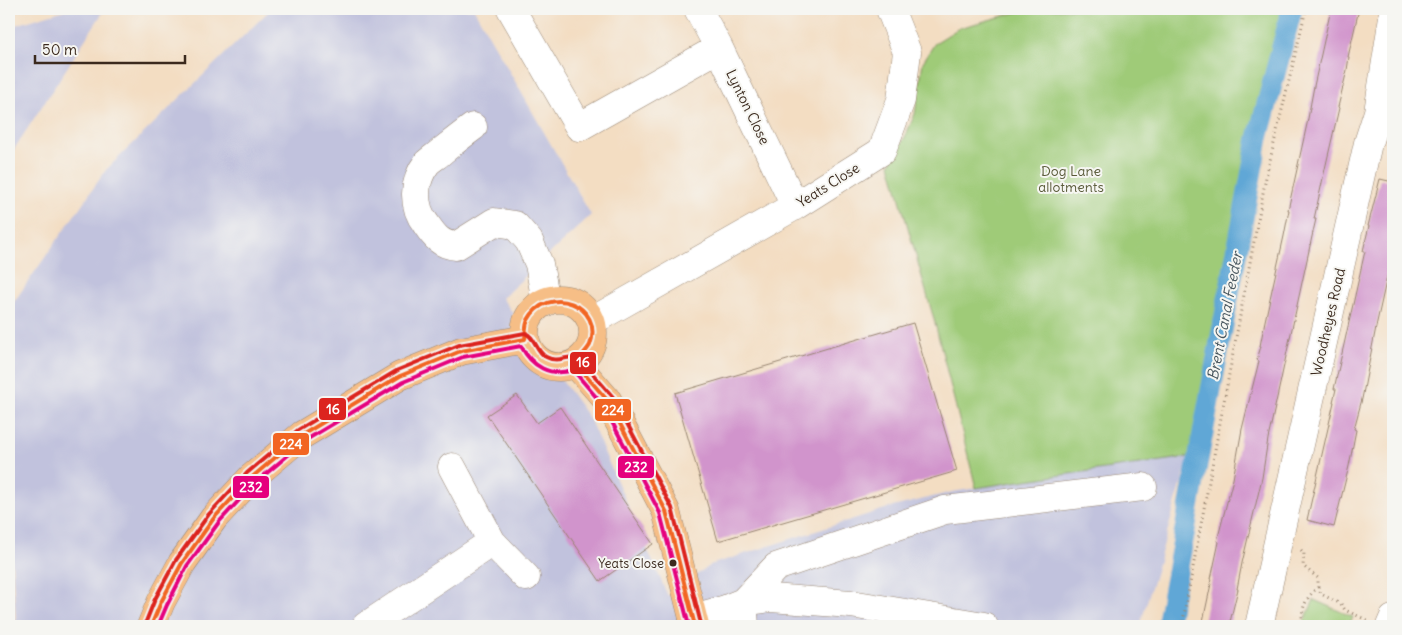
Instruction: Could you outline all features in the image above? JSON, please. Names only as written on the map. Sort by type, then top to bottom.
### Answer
[{"type":"main road","points":[[557,300],[569,301],[584,311],[592,321],[594,338],[586,354],[576,363],[564,367],[549,366],[531,352],[525,339],[528,321],[534,311],[546,302],[557,300]]},
{"type":"main road","points":[[151,626],[161,602],[182,563],[214,518],[251,478],[302,435],[400,376],[461,351],[525,339]]},
{"type":"main road","points":[[576,363],[608,401],[666,511],[693,624]]},
{"type":"street","points":[[511,9],[579,127],[719,48]]},
{"type":"street","name":"Lynton Close","points":[[698,9],[719,48],[795,206]]},
{"type":"street","name":"Yeats Close","points":[[592,321],[795,206],[882,151],[901,100],[907,52],[890,9]]},
{"type":"street","name":"Woodheyes Road","points":[[1259,626],[1368,143],[1388,112],[1393,17]]},
{"type":"street","points":[[473,127],[428,163],[418,179],[415,193],[417,206],[424,222],[436,238],[448,245],[456,246],[494,222],[515,225],[529,241],[539,264],[546,302]]},
{"type":"street","points":[[452,467],[492,542],[526,577]]},
{"type":"street","points":[[744,614],[776,567],[945,510],[1143,487]]},
{"type":"street","points":[[366,626],[492,542]]},
{"type":"street","points":[[693,624],[726,609],[744,614],[771,598],[851,604],[984,626]]},
{"type":"path","points":[[1182,626],[1266,177],[1306,9]]},
{"type":"path","points":[[1280,537],[1296,541],[1304,553],[1303,566],[1318,578],[1321,594],[1341,604],[1345,610],[1385,622]]},
{"type":"path","points":[[1302,626],[1301,615],[1304,604],[1308,596],[1318,586]]},
{"type":"shaded area","points":[[68,9],[105,9],[9,157],[9,27]]},
{"type":"shaded area","points":[[271,9],[474,9],[591,215],[502,298],[589,418],[668,596],[710,565],[885,509],[952,492],[1189,457],[1140,626],[18,626],[9,518],[9,309],[106,170]]},
{"type":"green space","name":"Dog Lane allotments","points":[[1029,9],[1281,9],[1277,43],[1256,122],[1189,457],[976,488],[935,323],[890,164],[915,114],[923,62],[935,43],[959,28]]},
{"type":"green space","points":[[1314,600],[1353,617],[1349,626],[1302,626]]},
{"type":"building","points":[[1331,9],[1359,9],[1268,439],[1262,478],[1229,626],[1202,626],[1219,542],[1217,541],[1259,361],[1257,360]]},
{"type":"building","points":[[1380,179],[1393,182],[1393,250],[1354,429],[1356,430],[1349,466],[1334,527],[1307,520],[1334,402],[1336,389],[1334,389],[1365,251],[1363,251],[1368,226]]},
{"type":"building","points":[[913,323],[957,471],[718,541],[675,393]]},
{"type":"building","points":[[517,395],[537,423],[560,407],[653,544],[600,581],[487,415]]},
{"type":"waterway","name":"Brent Canal Feeder","points":[[1167,626],[1258,138],[1292,9]]},
{"type":"transit line","name":"224","points":[[151,626],[161,602],[182,563],[214,518],[251,478],[302,435],[400,376],[461,351],[525,339],[527,322],[537,309],[548,303],[560,301],[572,304],[582,310],[589,319],[592,331],[590,345],[575,363],[608,401],[666,511],[695,626]]},
{"type":"transit line","name":"16","points":[[145,624],[155,599],[176,560],[209,514],[247,473],[298,430],[398,370],[459,345],[525,333],[531,337],[540,352],[546,357],[555,360],[571,357],[579,358],[613,397],[672,508],[701,624]]},
{"type":"transit line","name":"232","points":[[158,626],[187,566],[219,522],[255,483],[306,440],[403,382],[463,357],[521,346],[536,365],[549,371],[565,372],[573,370],[603,405],[660,513],[689,626]]},
{"type":"place","name":"Yeats Close","points":[[673,563]]}]
